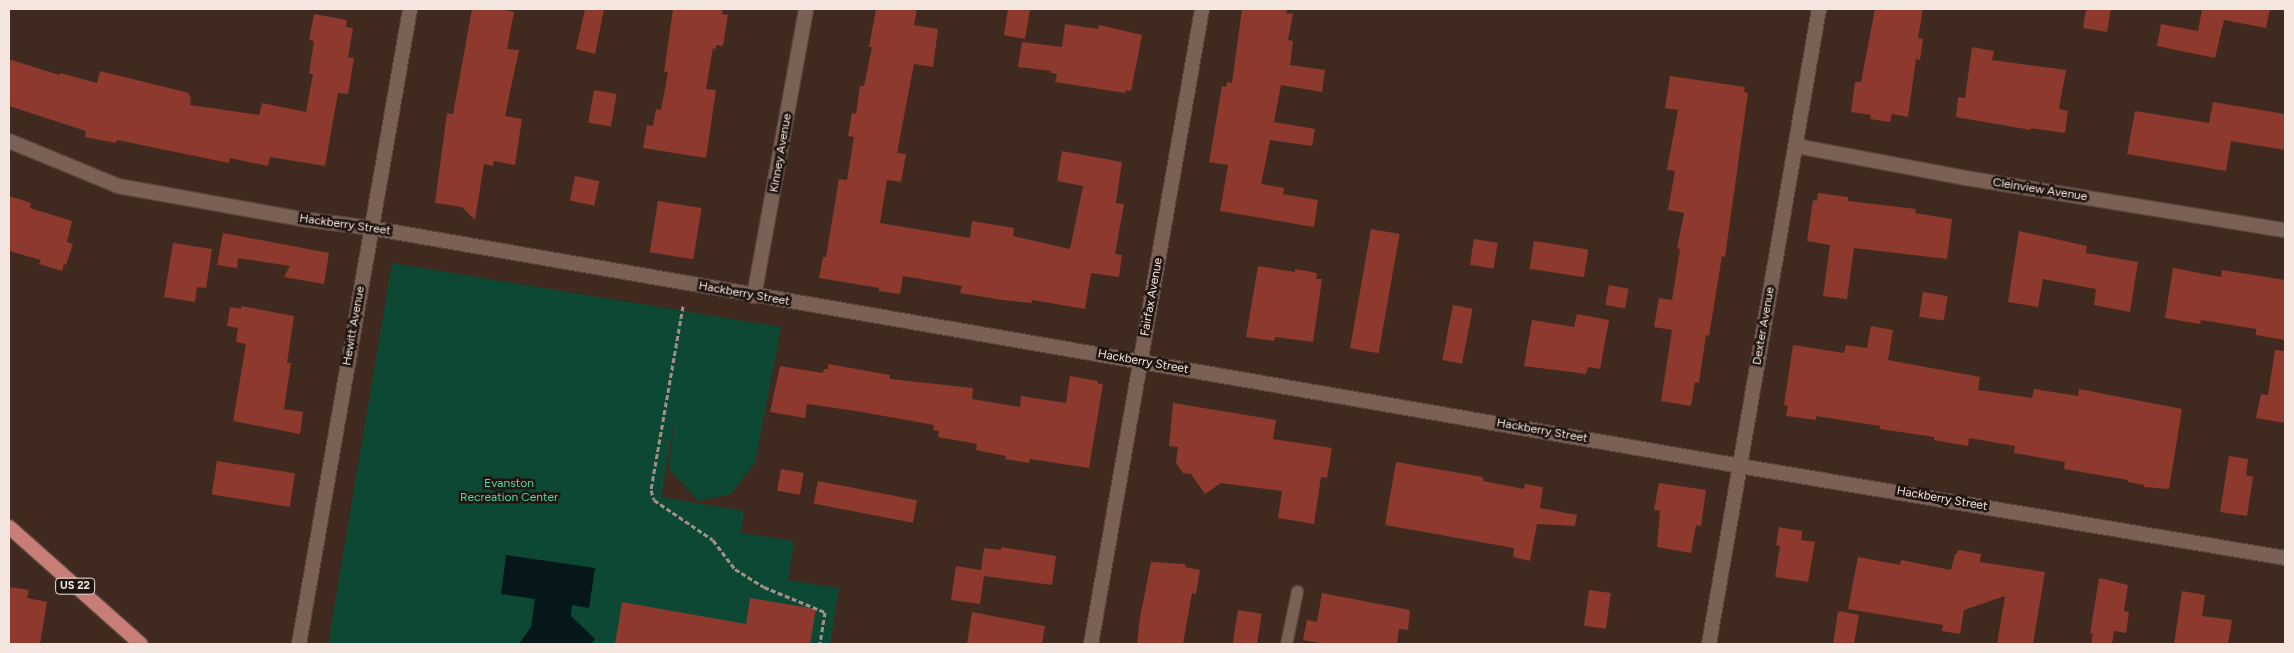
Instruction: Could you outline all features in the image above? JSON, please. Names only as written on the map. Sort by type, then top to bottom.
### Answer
[{"type":"main road","name":"US 22","points":[[9,527],[141,644]]},
{"type":"street","name":"Hewitt Avenue","points":[[299,644],[370,228],[410,9]]},
{"type":"street","name":"Kinney Avenue","points":[[754,296],[806,9]]},
{"type":"street","name":"Fairfax Avenue","points":[[1092,644],[1202,9]]},
{"type":"street","name":"Dexter Avenue","points":[[1709,644],[1819,9]]},
{"type":"street","name":"Hackberry Street","points":[[9,141],[118,186],[1740,466],[2285,558]]},
{"type":"street","name":"Cleinview Avenue","points":[[1796,146],[1966,178],[2285,230]]},
{"type":"lane","points":[[1286,644],[1297,591]]},
{"type":"path","points":[[683,306],[651,490],[654,500],[713,540],[735,569],[764,587],[825,612],[820,644]]},
{"type":"green space","name":"Evanston Recreation Center","points":[[392,263],[781,327],[755,462],[731,494],[698,501],[669,469],[674,421],[661,497],[744,511],[741,533],[794,541],[788,580],[839,588],[830,644],[328,644]]},
{"type":"shaded area","points":[[506,555],[595,568],[589,608],[572,605],[571,616],[595,639],[591,644],[519,644],[531,627],[535,599],[501,594]]},
{"type":"building","points":[[472,9],[500,9],[514,12],[507,49],[519,50],[505,116],[522,119],[515,165],[494,161],[493,166],[484,164],[475,220],[462,207],[435,203],[447,113],[453,114]]},
{"type":"building","points":[[585,9],[604,9],[595,54],[576,49]]},
{"type":"building","points":[[673,9],[723,9],[722,14],[728,15],[723,46],[716,45],[716,49],[713,48],[706,89],[716,90],[706,158],[643,148],[647,125],[653,126],[656,109],[661,110],[668,72],[664,72]]},
{"type":"building","points":[[876,9],[917,9],[914,25],[938,29],[933,67],[914,64],[897,153],[906,154],[901,182],[887,180],[880,223],[970,238],[972,221],[1014,228],[1013,236],[1070,249],[1083,186],[1057,181],[1062,151],[1122,162],[1116,203],[1124,204],[1115,254],[1122,255],[1119,277],[1091,273],[1085,309],[1032,300],[1032,303],[960,293],[962,286],[903,276],[900,294],[879,291],[879,288],[819,278],[823,257],[826,257],[839,179],[847,180],[854,137],[848,136],[852,113],[856,114],[860,86],[864,86],[872,47],[869,47]]},
{"type":"building","points":[[1008,9],[1030,9],[1025,39],[1004,35]]},
{"type":"building","points":[[1242,9],[1287,9],[1286,13],[1293,14],[1288,40],[1293,41],[1290,65],[1325,70],[1322,92],[1281,85],[1274,122],[1315,129],[1312,146],[1270,140],[1261,184],[1284,188],[1283,194],[1318,200],[1314,227],[1220,211],[1228,165],[1209,162],[1222,86],[1226,87],[1227,82],[1232,83]]},
{"type":"building","points":[[1875,9],[1923,9],[1918,38],[1923,39],[1920,60],[1916,59],[1908,117],[1892,114],[1890,122],[1870,119],[1871,115],[1851,112],[1855,82],[1861,82]]},
{"type":"building","points":[[2086,9],[2111,9],[2107,32],[2083,28]]},
{"type":"building","points":[[2202,9],[2270,9],[2266,28],[2224,20],[2215,58],[2157,46],[2161,24],[2198,31]]},
{"type":"building","points":[[314,14],[347,20],[346,27],[353,28],[348,57],[354,58],[348,94],[338,93],[325,166],[270,157],[268,166],[230,158],[229,163],[117,140],[116,143],[85,137],[86,131],[9,106],[9,59],[59,75],[60,73],[97,83],[100,71],[189,93],[191,97],[190,105],[259,115],[262,103],[306,112],[313,74],[309,74],[314,41],[309,40]]},
{"type":"building","points":[[1065,24],[1098,29],[1099,25],[1142,35],[1131,91],[1126,90],[1125,93],[1055,82],[1057,74],[1051,73],[1051,71],[1018,67],[1022,42],[1062,47]]},
{"type":"building","points":[[1972,47],[1994,51],[1992,60],[2066,70],[2059,109],[2068,111],[2065,133],[2031,128],[2031,130],[1956,117],[1958,97],[1965,98]]},
{"type":"building","points":[[1670,76],[1745,87],[1744,92],[1748,93],[1725,257],[1722,256],[1709,336],[1706,335],[1699,383],[1695,382],[1691,406],[1661,401],[1672,330],[1654,327],[1659,298],[1672,300],[1680,249],[1677,248],[1684,213],[1668,210],[1675,171],[1667,170],[1678,110],[1665,108]]},
{"type":"building","points":[[594,90],[617,94],[611,126],[588,122]]},
{"type":"building","points":[[2213,102],[2285,114],[2285,150],[2231,141],[2226,171],[2127,154],[2135,111],[2209,123]]},
{"type":"building","points":[[575,176],[599,181],[594,206],[570,200]]},
{"type":"building","points":[[1818,193],[1848,197],[1848,201],[1916,209],[1915,213],[1952,219],[1947,259],[1854,248],[1847,299],[1823,296],[1830,245],[1807,241],[1813,200],[1817,201]]},
{"type":"building","points":[[9,196],[31,203],[30,208],[72,221],[67,242],[73,244],[62,271],[39,264],[41,260],[9,251]]},
{"type":"building","points":[[658,201],[701,208],[693,259],[650,252]]},
{"type":"building","points":[[1371,229],[1400,234],[1379,353],[1350,348]]},
{"type":"building","points":[[2019,231],[2087,246],[2086,253],[2138,262],[2130,312],[2094,305],[2096,289],[2043,279],[2038,307],[2008,302]]},
{"type":"building","points":[[223,233],[329,253],[324,284],[284,277],[290,266],[238,258],[237,268],[217,265]]},
{"type":"building","points":[[1474,239],[1498,243],[1494,268],[1470,265]]},
{"type":"building","points":[[1534,241],[1588,250],[1584,277],[1530,269]]},
{"type":"building","points":[[173,243],[212,249],[206,288],[197,287],[195,302],[164,297]]},
{"type":"building","points":[[1258,266],[1295,272],[1295,269],[1317,273],[1316,279],[1322,279],[1313,342],[1275,337],[1274,341],[1246,337]]},
{"type":"building","points":[[2173,268],[2221,277],[2222,270],[2285,280],[2285,340],[2256,335],[2256,329],[2201,320],[2200,324],[2165,318]]},
{"type":"building","points":[[1609,285],[1629,289],[1625,308],[1605,305]]},
{"type":"building","points":[[1923,292],[1948,296],[1944,321],[1919,317]]},
{"type":"building","points":[[1453,305],[1473,309],[1462,364],[1442,360]]},
{"type":"building","points":[[241,306],[294,316],[287,363],[291,363],[284,409],[303,412],[300,434],[233,421],[246,344],[236,342],[238,328],[227,326],[230,307],[241,309]]},
{"type":"building","points":[[1577,314],[1609,320],[1600,369],[1588,367],[1586,374],[1524,366],[1532,320],[1574,327]]},
{"type":"building","points":[[1871,326],[1893,330],[1888,360],[1980,377],[1978,390],[2032,398],[2034,389],[2078,396],[2079,389],[2182,409],[2169,489],[2144,487],[2144,485],[2128,482],[2128,480],[2064,469],[2065,462],[2014,453],[2015,446],[1969,438],[1968,446],[1934,440],[1934,437],[1880,429],[1880,426],[1816,416],[1816,420],[1786,416],[1788,406],[1784,405],[1793,345],[1844,353],[1846,345],[1867,348]]},
{"type":"building","points":[[2275,350],[2285,351],[2285,423],[2256,418],[2261,394],[2268,395]]},
{"type":"building","points":[[828,364],[890,375],[890,379],[973,388],[972,399],[1020,407],[1021,396],[1066,403],[1070,376],[1098,381],[1098,384],[1103,384],[1089,468],[1030,459],[1029,463],[1005,459],[1006,456],[976,450],[977,444],[938,437],[939,431],[933,430],[934,425],[856,411],[807,404],[805,418],[770,412],[780,366],[823,373],[824,369],[828,369]]},
{"type":"building","points":[[1173,403],[1276,420],[1273,439],[1332,448],[1327,478],[1321,477],[1314,524],[1278,518],[1282,491],[1221,483],[1205,494],[1191,474],[1183,473],[1176,463],[1178,447],[1169,446]]},
{"type":"building","points":[[2229,456],[2248,459],[2246,475],[2253,477],[2247,516],[2220,512]]},
{"type":"building","points":[[217,461],[295,473],[290,507],[212,495]]},
{"type":"building","points":[[1396,462],[1483,477],[1483,481],[1524,489],[1525,484],[1543,487],[1540,508],[1577,515],[1575,526],[1537,524],[1530,561],[1513,557],[1514,548],[1385,525]]},
{"type":"building","points":[[781,469],[804,473],[800,495],[777,491]]},
{"type":"building","points":[[818,481],[917,500],[913,523],[814,504]]},
{"type":"building","points":[[1659,483],[1706,490],[1701,526],[1696,525],[1691,553],[1657,547],[1660,511],[1654,510]]},
{"type":"building","points":[[1779,527],[1802,531],[1801,540],[1815,542],[1808,582],[1775,577],[1780,546],[1776,545]]},
{"type":"building","points":[[1001,547],[1056,556],[1052,585],[984,576],[980,604],[951,600],[956,566],[981,570],[984,548],[1001,550]]},
{"type":"building","points":[[1958,550],[1981,554],[1980,562],[2045,572],[2033,644],[1997,644],[2005,596],[1964,610],[1960,634],[1942,631],[1943,625],[1848,609],[1858,557],[1900,565],[1901,560],[1951,570],[1955,554],[1957,554]]},
{"type":"building","points":[[1151,562],[1185,564],[1185,567],[1200,570],[1196,594],[1192,593],[1183,644],[1137,644],[1140,617]]},
{"type":"building","points":[[2099,578],[2128,585],[2124,611],[2129,612],[2126,633],[2114,631],[2112,644],[2091,644],[2093,633],[2090,634]]},
{"type":"building","points":[[9,587],[29,590],[27,598],[47,602],[40,644],[9,644]]},
{"type":"building","points":[[1589,590],[1611,593],[1606,629],[1584,626]]},
{"type":"building","points":[[2182,591],[2205,595],[2202,616],[2232,620],[2228,644],[2174,644]]},
{"type":"building","points":[[1322,593],[1410,610],[1408,630],[1399,629],[1397,644],[1326,644],[1303,640],[1307,620],[1317,622]]},
{"type":"building","points":[[750,598],[816,609],[810,644],[615,644],[622,602],[746,624]]},
{"type":"building","points":[[1238,610],[1262,614],[1257,644],[1233,644]]},
{"type":"building","points":[[1838,611],[1859,615],[1854,644],[1833,644]]},
{"type":"building","points":[[972,612],[1045,626],[1042,644],[967,644]]}]
